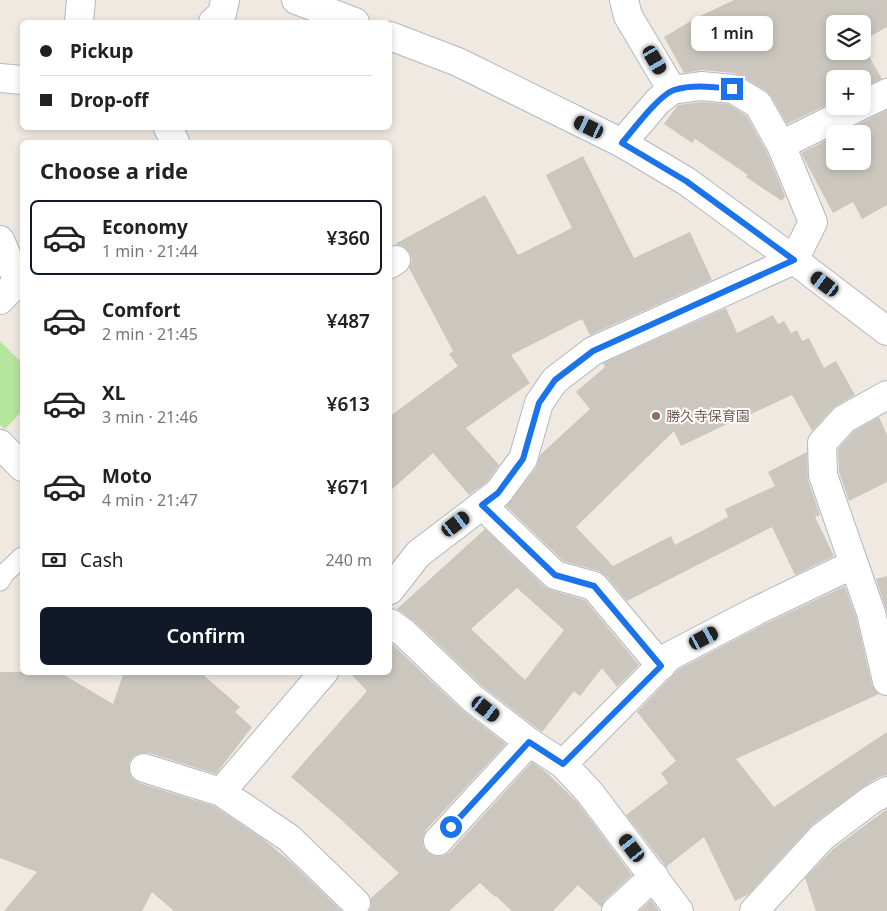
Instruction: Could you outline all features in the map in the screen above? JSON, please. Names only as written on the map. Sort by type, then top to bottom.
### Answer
[{"type":"street","points":[[79,20],[81,0]]},
{"type":"street","points":[[214,20],[222,14],[225,0]]},
{"type":"street","points":[[296,0],[350,20]]},
{"type":"street","points":[[624,0],[628,16],[672,90]]},
{"type":"street","points":[[392,37],[458,62],[622,143],[686,181],[887,331]]},
{"type":"street","points":[[0,78],[20,80]]},
{"type":"street","points":[[392,587],[418,554],[498,493],[523,459],[539,403],[555,380],[593,351],[794,260],[813,222],[782,145],[758,104],[732,89],[701,86],[672,90],[658,101],[622,143]]},
{"type":"street","points":[[871,101],[887,93]]},
{"type":"street","points":[[782,145],[843,115]]},
{"type":"street","points":[[0,240],[18,281],[0,300]]},
{"type":"street","points":[[887,395],[844,419],[822,443],[823,475],[871,613],[887,681]]},
{"type":"street","points":[[0,444],[20,465]]},
{"type":"street","points":[[482,505],[555,575],[594,586],[661,666]]},
{"type":"street","points":[[563,764],[670,656],[854,564]]},
{"type":"street","points":[[392,624],[404,633],[472,698],[529,742],[563,764],[590,793],[679,911]]},
{"type":"street","points":[[221,792],[321,675]]},
{"type":"street","points":[[438,841],[529,742]]},
{"type":"street","points":[[144,768],[221,792],[289,838],[356,903]]},
{"type":"street","points":[[754,911],[822,837],[871,800],[887,791]]},
{"type":"street","points":[[616,911],[654,876]]},
{"type":"lane","points":[[0,581],[5,573],[20,559]]},
{"type":"green space","points":[[0,341],[20,361],[20,413],[5,429],[0,425]]},
{"type":"building","points":[[734,0],[887,0],[887,27],[871,36],[871,15],[826,15],[826,60],[871,60],[882,79],[871,83],[871,70],[826,70],[826,105],[787,124],[771,96],[741,76],[734,73],[702,70],[684,73],[664,37],[696,18]]},
{"type":"building","points":[[701,102],[728,104],[746,115],[767,152],[785,196],[782,201],[695,139],[692,143],[664,124],[678,105]]},
{"type":"building","points":[[887,110],[887,205],[862,219],[853,202],[833,213],[801,153],[826,140],[826,170],[871,170],[871,125],[857,125]]},
{"type":"building","points":[[583,156],[634,258],[690,232],[712,280],[590,335],[582,319],[511,355],[530,383],[466,428],[499,465],[487,482],[469,495],[433,453],[392,489],[392,415],[458,366],[449,354],[453,351],[409,268],[412,259],[409,252],[403,246],[395,244],[485,195],[518,255],[572,228],[546,175]]},
{"type":"building","points":[[726,308],[737,333],[773,315],[778,324],[784,321],[791,333],[797,330],[802,341],[809,338],[824,368],[836,361],[855,395],[833,408],[812,431],[792,395],[681,446],[674,431],[576,527],[613,566],[671,536],[675,545],[728,517],[725,509],[775,486],[768,472],[807,452],[808,480],[820,515],[815,517],[834,556],[795,575],[772,527],[627,601],[606,576],[599,571],[563,561],[506,506],[536,468],[540,455],[590,409],[576,392],[605,367],[603,363]]},
{"type":"building","points":[[879,417],[887,435],[887,482],[849,501],[839,472],[838,449],[854,431]]},
{"type":"building","points":[[485,529],[545,587],[585,600],[639,665],[617,687],[602,668],[580,696],[574,691],[542,732],[482,686],[415,622],[397,609]],"holes":[[[517,588],[564,630],[525,680],[471,629]]]},
{"type":"building","points":[[887,576],[887,613],[876,579]]},
{"type":"building","points":[[845,586],[856,617],[872,685],[879,694],[736,759],[774,807],[887,732],[887,775],[879,777],[862,788],[812,825],[749,894],[735,901],[704,837],[666,867],[626,815],[668,783],[661,773],[676,761],[637,712],[679,669],[763,625]]},
{"type":"building","points":[[392,644],[461,709],[506,744],[426,830],[423,846],[427,852],[435,856],[443,856],[450,852],[532,762],[547,773],[578,803],[632,875],[605,900],[601,907],[578,885],[553,911],[512,911],[480,883],[449,911],[369,911],[371,898],[399,873],[291,777],[367,691],[352,675],[392,675]]},
{"type":"building","points":[[0,672],[20,672],[20,675],[64,675],[113,704],[123,675],[203,675],[240,707],[235,712],[252,727],[216,774],[149,753],[141,753],[134,756],[129,763],[129,771],[132,778],[139,783],[214,806],[263,839],[291,862],[342,911],[174,911],[152,892],[142,911],[4,911],[37,872],[0,858]]},
{"type":"building","points":[[887,809],[887,911],[816,911],[805,878],[833,849]]},
{"type":"building","points":[[651,900],[659,911],[639,911]]},
{"type":"place","name":"勝久寺保育園","points":[[656,416]]},
{"type":"route","points":[[451,827],[529,742],[563,764],[661,666],[594,586],[555,575],[482,505],[498,493],[523,459],[539,403],[555,380],[593,351],[794,260],[686,181],[622,143],[658,101],[672,90],[701,86],[732,89]]}]
